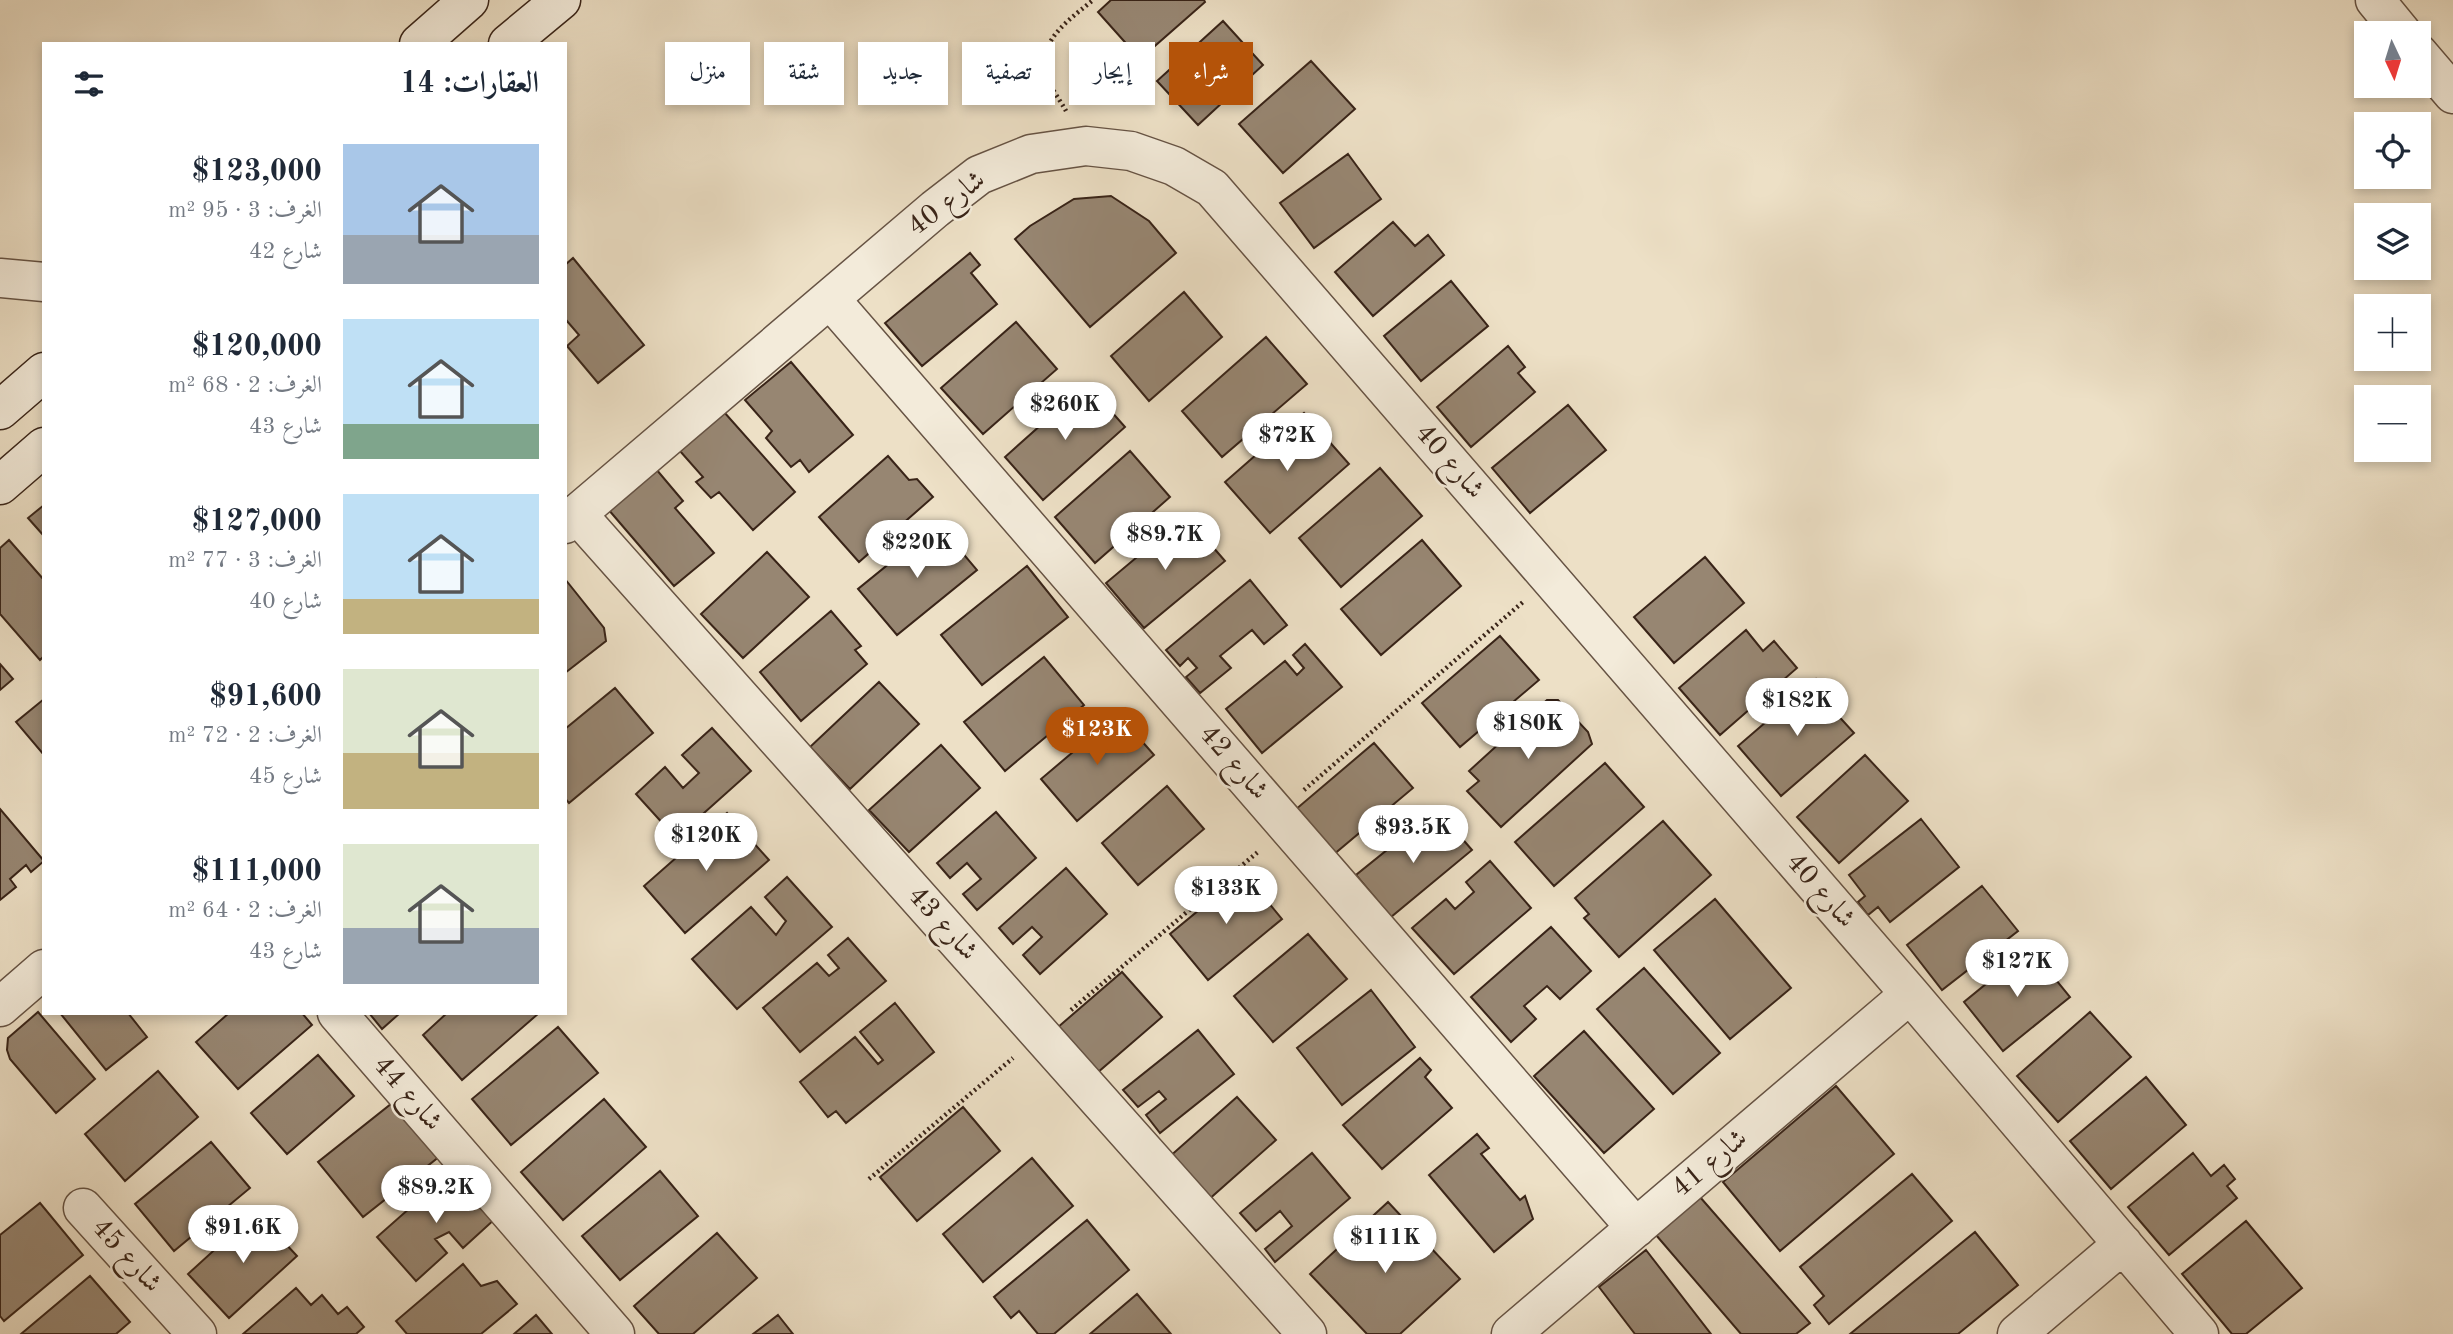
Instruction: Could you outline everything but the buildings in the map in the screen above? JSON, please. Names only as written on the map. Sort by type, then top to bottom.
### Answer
[{"type":"street","points":[[421,42],[469,0]]},
{"type":"street","points":[[510,42],[561,0]]},
{"type":"street","points":[[2375,0],[2392,21]]},
{"type":"street","points":[[2431,68],[2453,94]]},
{"type":"street","name":"شارع 40","points":[[571,519],[935,209],[979,175],[1031,154],[1086,146],[1131,151],[1174,166],[1212,188],[1910,995],[2199,1334]]},
{"type":"street","points":[[0,278],[42,282]]},
{"type":"street","name":"شارع 42","points":[[830,299],[1636,1228]]},
{"type":"street","points":[[0,410],[42,374]]},
{"type":"street","points":[[0,485],[42,449]]},
{"type":"street","name":"شارع 43","points":[[571,519],[1041,1035],[1307,1334]]},
{"type":"street","points":[[0,1006],[42,971]]},
{"type":"street","name":"شارع 41","points":[[1511,1334],[1910,995]]},
{"type":"street","name":"شارع 44","points":[[339,1015],[615,1334]]},
{"type":"street","name":"شارع 45","points":[[83,1208],[197,1334]]},
{"type":"street","points":[[2017,1334],[2123,1244]]},
{"type":"path","points":[[1086,146],[1051,85],[1044,65],[1049,47],[1060,27],[1093,0]]},
{"type":"path","points":[[869,1179],[1041,1035],[1550,578]]}]
